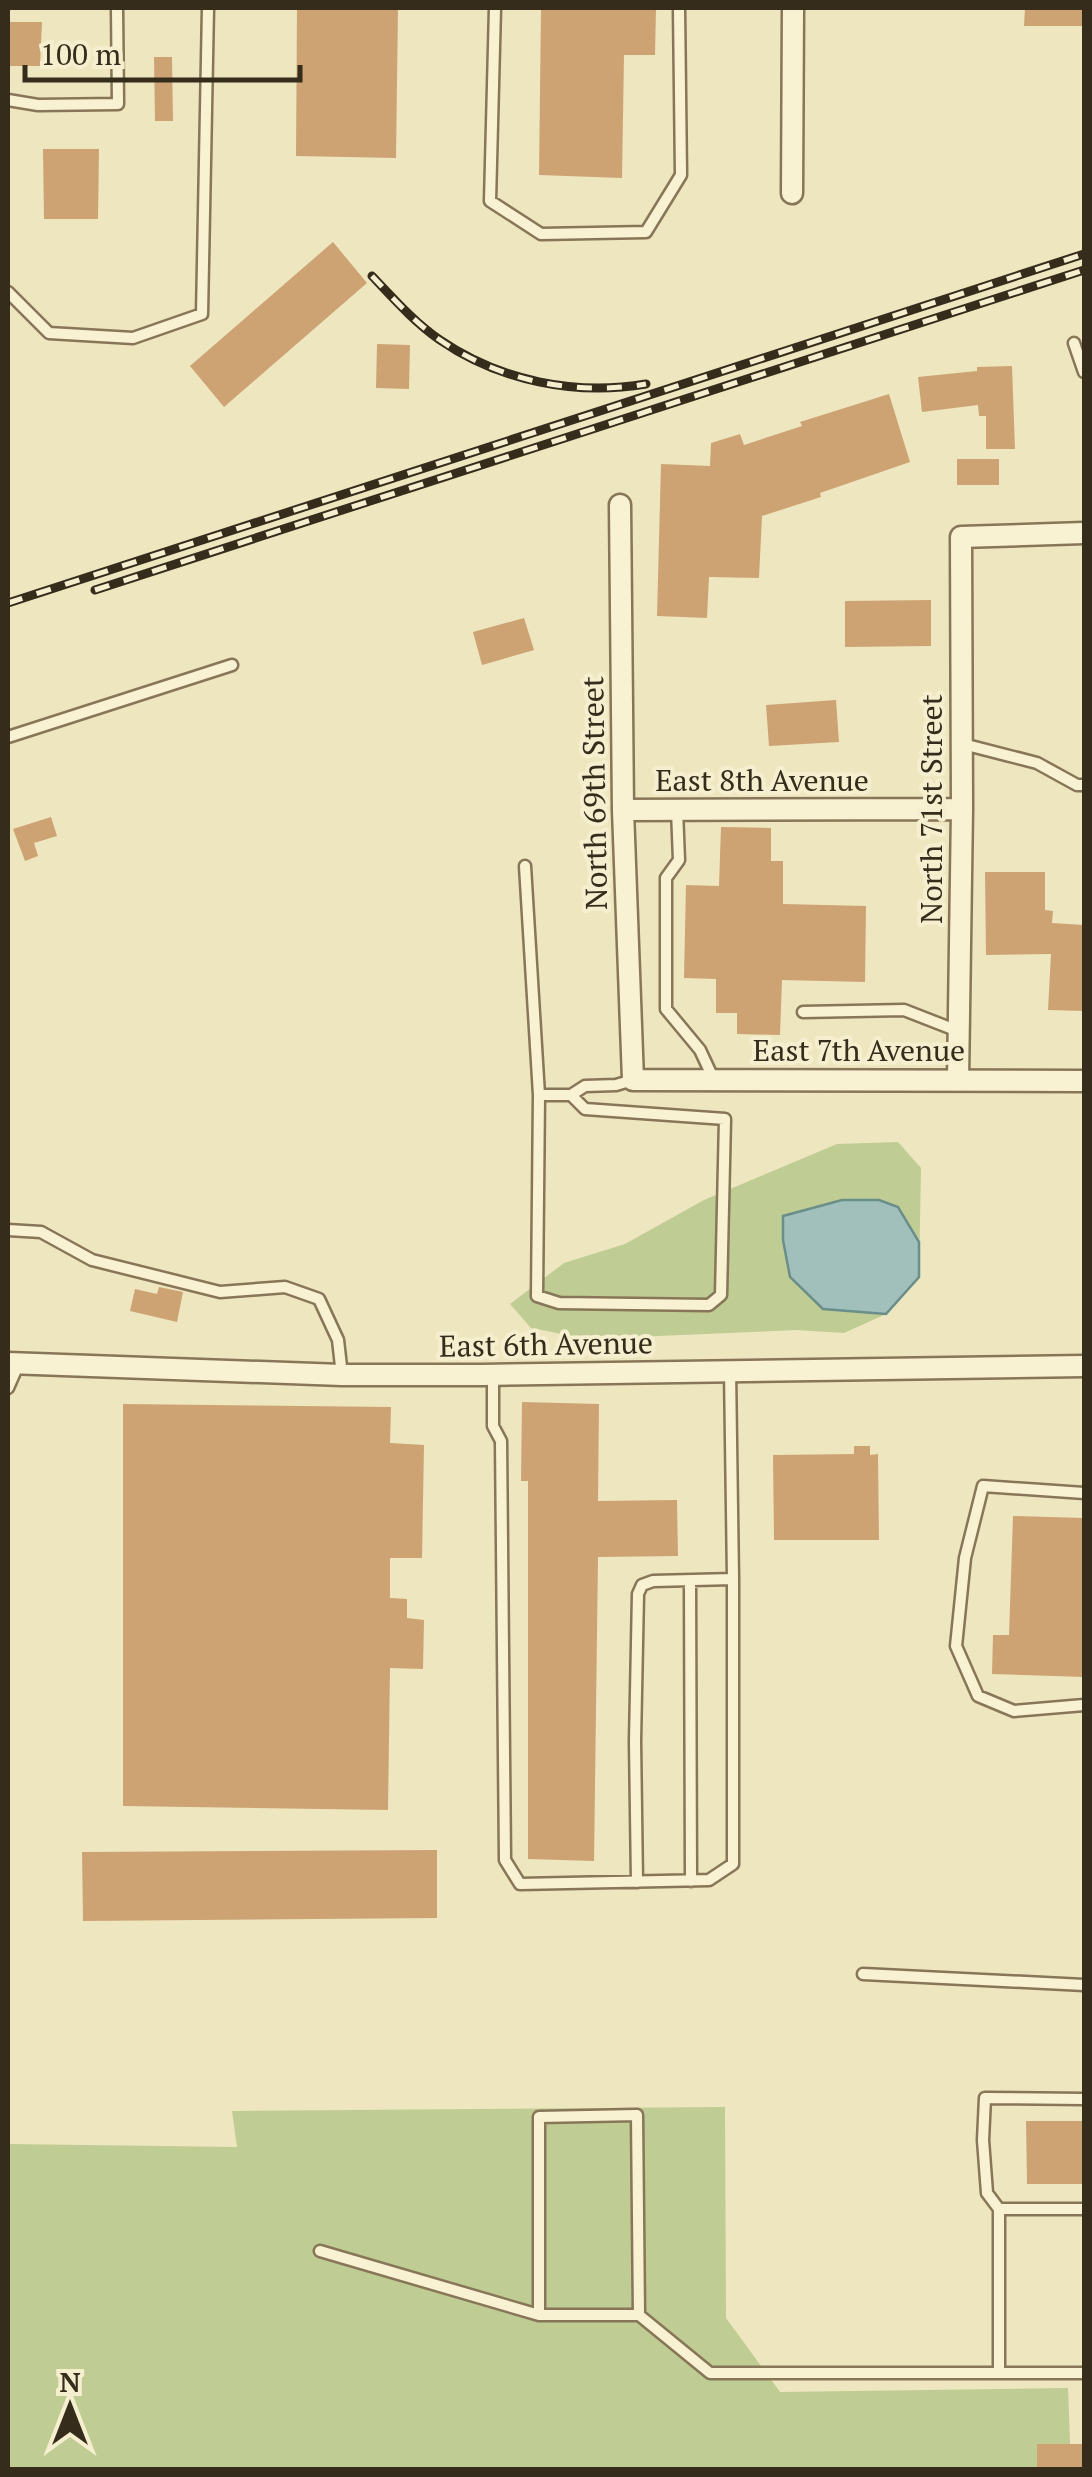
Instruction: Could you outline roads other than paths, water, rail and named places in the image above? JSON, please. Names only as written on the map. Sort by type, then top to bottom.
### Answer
[{"type":"street","points":[[792,192],[793,8]]},
{"type":"street","name":"North 69th Street","points":[[620,505],[623,810],[633,1080]]},
{"type":"street","name":"North 71st Street","points":[[958,1080],[961,537],[1084,533]]},
{"type":"street","name":"East 8th Avenue","points":[[623,810],[962,810]]},
{"type":"street","name":"East 7th Avenue","points":[[633,1080],[1084,1080]]},
{"type":"street","name":"East 6th Avenue","points":[[13,1363],[342,1375],[1084,1366]]},
{"type":"lane","points":[[8,100],[38,105],[118,104],[117,8]]},
{"type":"lane","points":[[8,292],[49,332],[133,338],[202,314],[208,8]]},
{"type":"lane","points":[[495,8],[490,201],[541,234],[646,232],[682,176],[679,8]]},
{"type":"lane","points":[[1074,343],[1084,372]]},
{"type":"lane","points":[[8,736],[232,665]]},
{"type":"lane","points":[[962,743],[1037,762],[1084,785]]},
{"type":"lane","points":[[676,810],[679,860],[666,878],[666,1009],[700,1050],[714,1080]]},
{"type":"lane","points":[[526,866],[539,1095],[538,1296],[559,1304],[709,1305],[721,1294],[726,1118],[585,1109],[571,1095]]},
{"type":"lane","points":[[803,1012],[904,1010],[959,1032]]},
{"type":"lane","points":[[539,1095],[571,1095],[585,1086],[633,1080]]},
{"type":"lane","points":[[8,1230],[40,1232],[92,1260],[220,1292],[285,1287],[319,1299],[338,1340],[342,1375]]},
{"type":"lane","points":[[8,1388],[13,1363]]},
{"type":"lane","points":[[493,1375],[493,1426],[501,1441],[505,1860],[520,1884],[709,1880],[732,1864],[730,1372]]},
{"type":"lane","points":[[1084,1493],[983,1486],[965,1558],[956,1646],[978,1696],[1014,1710],[1084,1705]]},
{"type":"lane","points":[[637,1882],[638,1594],[642,1584],[653,1581],[733,1579]]},
{"type":"lane","points":[[690,1580],[692,1880]]},
{"type":"lane","points":[[863,1974],[1084,1985]]},
{"type":"lane","points":[[999,2373],[999,2209],[987,2193],[985,2098],[1084,2100]]},
{"type":"lane","points":[[539,2316],[539,2117],[637,2115],[639,2316]]},
{"type":"lane","points":[[999,2209],[1084,2209]]},
{"type":"lane","points":[[320,2251],[539,2316],[639,2316],[710,2373],[1084,2373]]},
{"type":"water","points":[[842,1200],[879,1200],[898,1207],[919,1242],[919,1277],[886,1314],[823,1309],[790,1277],[783,1216]]},
{"type":"railway","points":[[8,603],[1084,254]]},
{"type":"railway","points":[[95,590],[1084,270]]},
{"type":"railway","points":[[372,276],[430,333],[488,366],[565,386],[646,384]]}]
